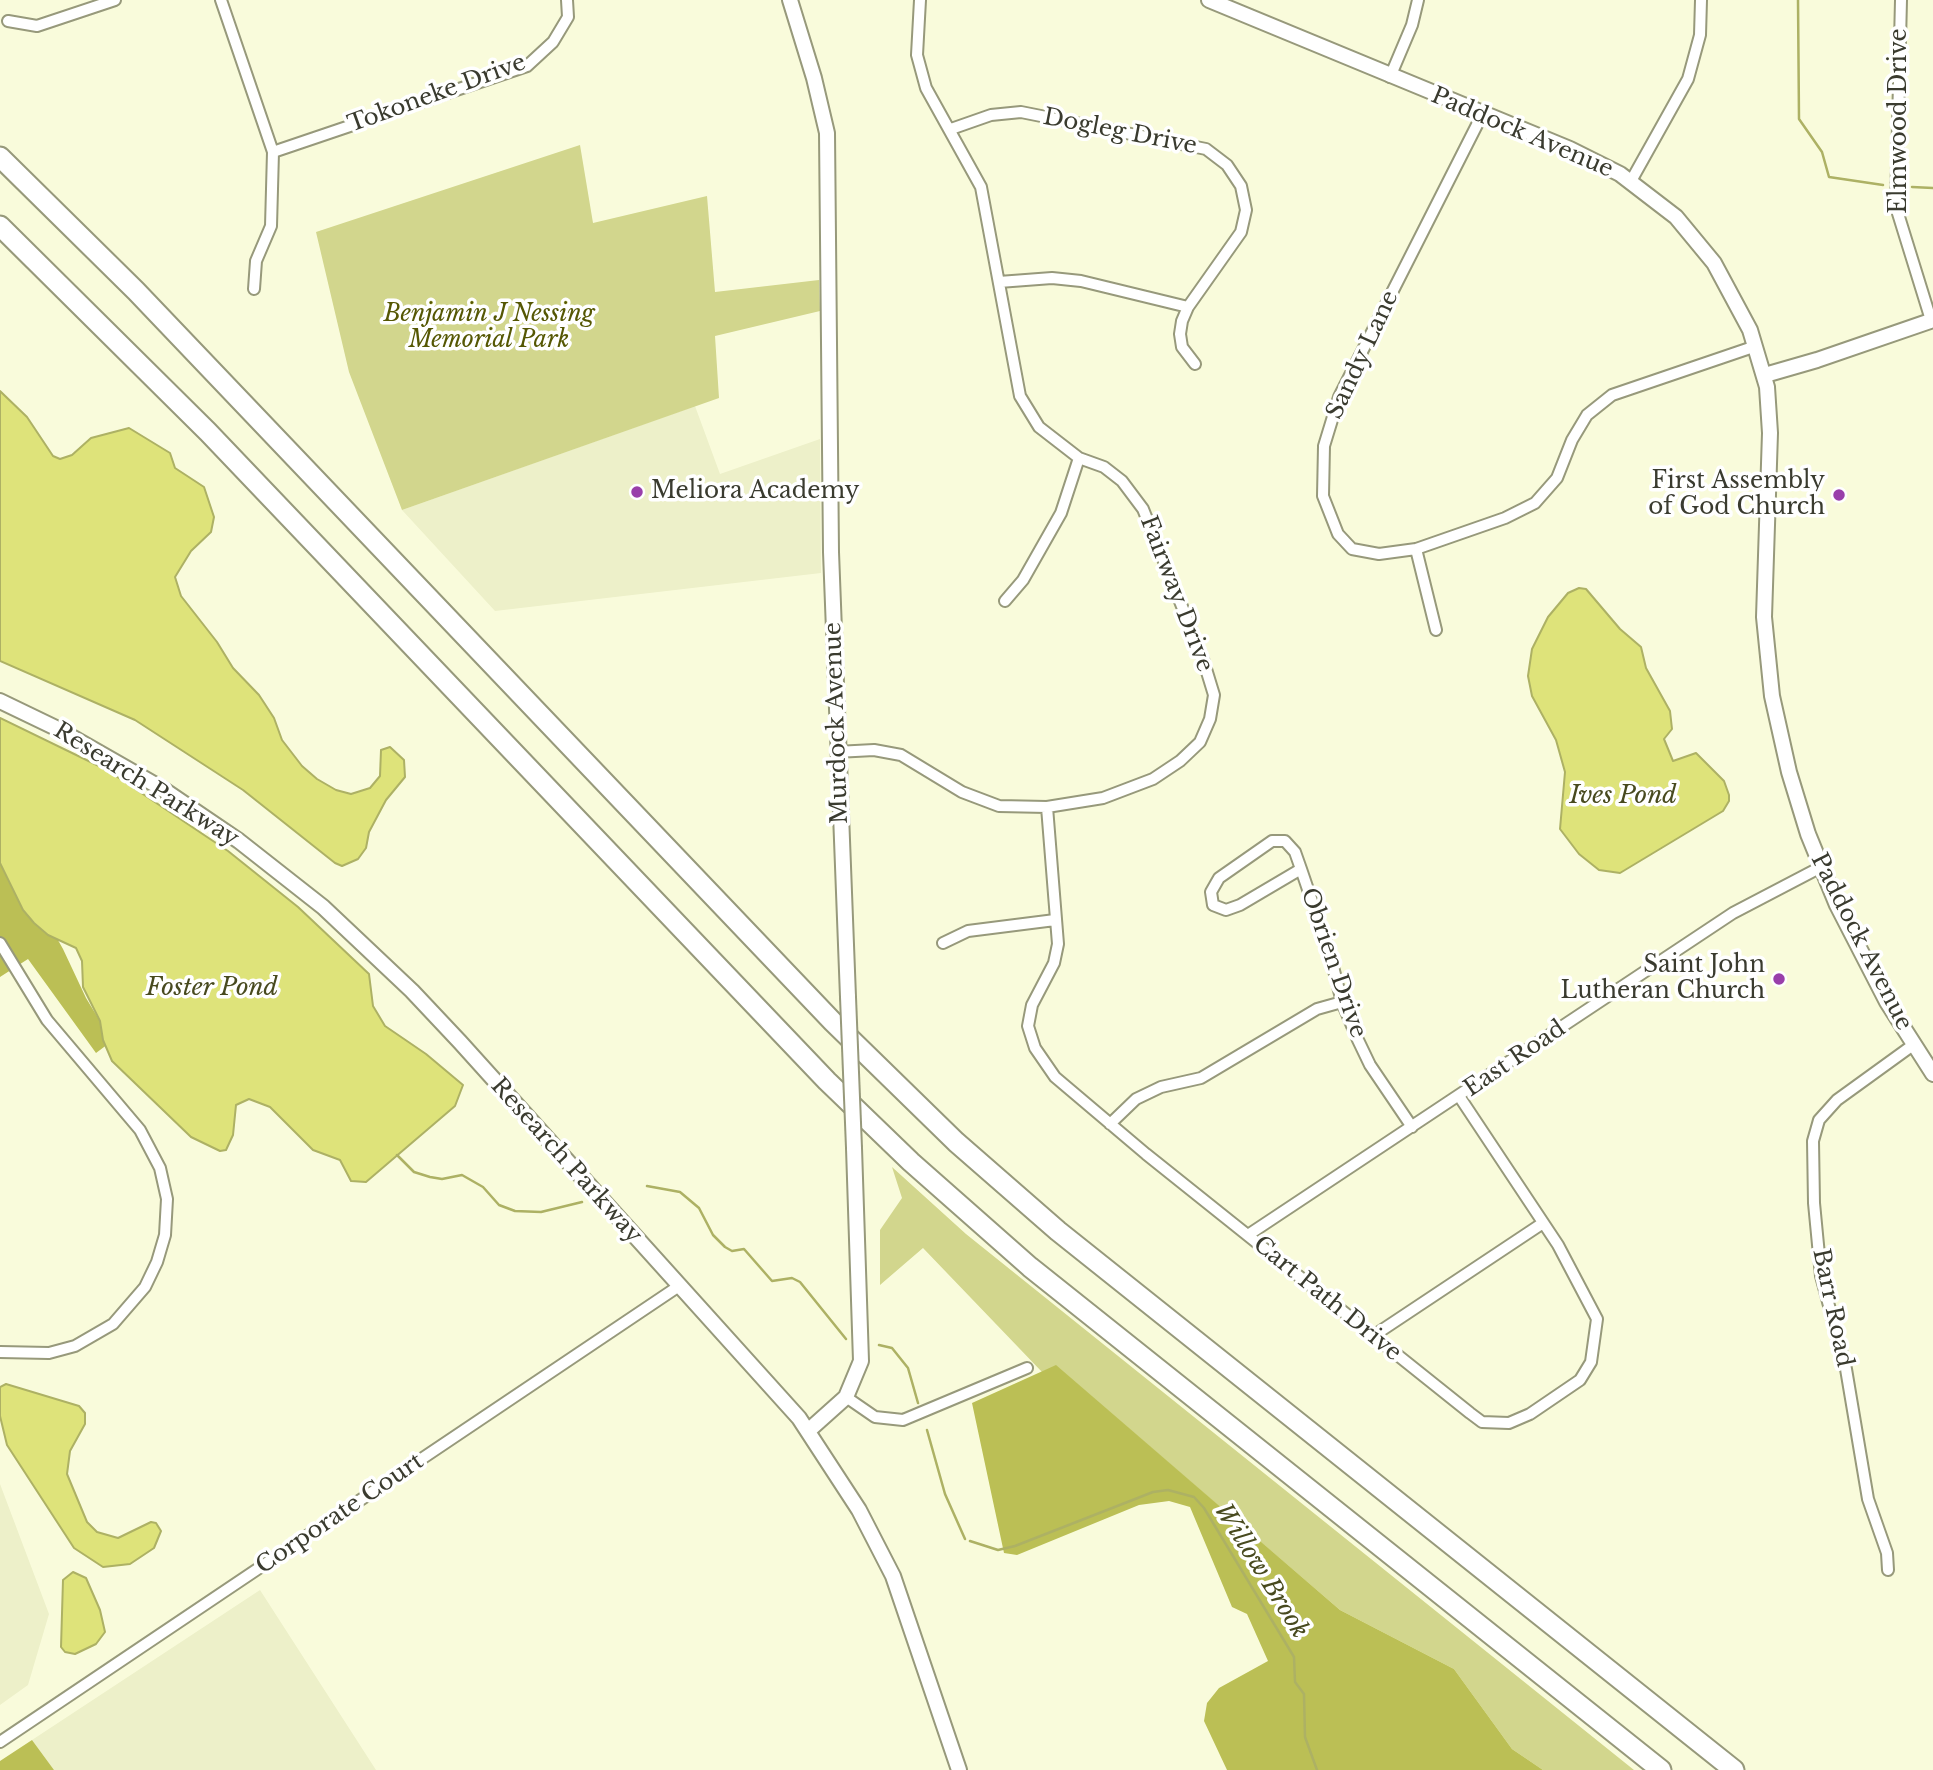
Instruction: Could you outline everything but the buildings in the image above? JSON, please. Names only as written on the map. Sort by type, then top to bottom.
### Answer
[{"type":"highway","points":[[0,157],[136,291],[833,1022],[946,1133],[1058,1231],[1734,1770]]},
{"type":"highway","points":[[0,226],[199,423],[827,1081],[911,1162],[1030,1267],[1661,1770]]},
{"type":"main road","name":"Murdock Avenue","points":[[790,0],[814,78],[827,133],[836,752],[862,1347],[860,1368],[846,1397],[808,1431]]},
{"type":"main road","name":"Paddock Avenue","points":[[1209,0],[1390,77],[1570,149],[1631,181],[1666,207],[1706,251],[1734,296],[1756,346],[1765,375],[1770,424],[1763,574],[1768,667],[1789,772],[1821,867],[1862,955],[1913,1045],[1933,1074]]},
{"type":"main road","points":[[1765,375],[1932,320]]},
{"type":"main road","name":"Research Parkway","points":[[0,701],[56,728],[161,788],[240,841],[323,907],[450,1032],[679,1286],[808,1431],[859,1510],[893,1576],[959,1770]]},
{"type":"street","points":[[8,21],[37,26],[115,0]]},
{"type":"street","points":[[221,0],[273,152],[271,226],[256,261],[254,289]]},
{"type":"street","name":"Tokoneke Drive","points":[[273,152],[527,66],[552,42],[568,17],[567,0]]},
{"type":"street","name":"Fairway Drive","points":[[836,752],[874,750],[901,754],[962,792],[999,806],[1046,807],[1103,798],[1153,779],[1180,761],[1200,742],[1210,719],[1214,695],[1203,659],[1143,509],[1122,481],[1104,467],[1079,458],[1039,427],[1020,396],[981,187],[926,88],[917,55],[920,0]]},
{"type":"street","points":[[1390,77],[1412,24],[1418,0]]},
{"type":"street","points":[[1631,181],[1688,79],[1700,35],[1701,0]]},
{"type":"street","name":"Elmwood Drive","points":[[1900,0],[1896,207],[1932,320]]},
{"type":"street","name":"Dogleg Drive","points":[[951,129],[991,115],[1021,112],[1206,149],[1227,165],[1241,186],[1246,210],[1241,232],[1188,307],[1180,334],[1182,347],[1195,364]]},
{"type":"street","name":"Sandy Lane","points":[[1483,113],[1339,397],[1324,446],[1322,496],[1338,534],[1352,549],[1379,554],[1416,549],[1505,518],[1535,503],[1557,478],[1572,440],[1587,415],[1612,395],[1756,346]]},
{"type":"street","points":[[999,282],[1052,278],[1081,281],[1188,307]]},
{"type":"street","points":[[1005,601],[1023,580],[1062,513],[1079,458]]},
{"type":"street","points":[[1416,549],[1436,630]]},
{"type":"street","name":"Cart Path Drive","points":[[1046,807],[1058,944],[1054,963],[1032,1005],[1028,1026],[1035,1048],[1055,1077],[1482,1422],[1508,1423],[1540,1407],[1580,1380],[1591,1362],[1597,1319],[1543,1223],[1459,1096]]},
{"type":"street","name":"Obrien Drive","points":[[1301,869],[1240,905],[1226,910],[1213,905],[1210,892],[1219,878],[1272,841],[1285,841],[1295,852],[1301,869],[1329,951],[1342,1002],[1370,1065],[1412,1127]]},
{"type":"street","name":"East Road","points":[[1248,1235],[1733,913],[1821,867]]},
{"type":"street","points":[[943,943],[968,931],[1055,920]]},
{"type":"street","points":[[0,943],[47,1020],[140,1130],[160,1168],[167,1199],[165,1235],[157,1262],[145,1287],[113,1324],[75,1346],[49,1353],[0,1352]]},
{"type":"street","points":[[1110,1124],[1136,1099],[1161,1087],[1201,1078],[1317,1009],[1342,1002]]},
{"type":"street","name":"Barr Road","points":[[1888,1570],[1887,1553],[1868,1499],[1846,1369],[1821,1276],[1814,1203],[1813,1140],[1819,1120],[1837,1100],[1913,1045]]},
{"type":"street","points":[[1373,1336],[1543,1223]]},
{"type":"street","name":"Corporate Court","points":[[0,1742],[679,1286]]},
{"type":"street","points":[[846,1397],[875,1417],[903,1420],[1027,1368]]},
{"type":"shaded area","name":"Meliora Academy","points":[[695,406],[720,474],[820,439],[821,573],[495,611],[402,510]]},
{"type":"shaded area","points":[[0,838],[112,1041],[96,1053],[28,959],[0,977]]},
{"type":"shaded area","points":[[1056,1365],[1340,1610],[1454,1669],[1512,1749],[1543,1770],[1227,1770],[1204,1721],[1207,1703],[1219,1688],[1268,1661],[1247,1614],[1232,1607],[1190,1507],[1169,1501],[1139,1505],[1017,1555],[1004,1553],[972,1403]]},
{"type":"shaded area","points":[[0,1484],[49,1614],[28,1685],[0,1705]]},
{"type":"shaded area","points":[[260,1590],[376,1770],[54,1770],[32,1740]]},
{"type":"shaded area","points":[[32,1740],[54,1770],[0,1770],[0,1761]]},
{"type":"green space","name":"Benjamin J Nessing Memorial Park","points":[[580,145],[593,223],[707,196],[715,292],[819,280],[820,311],[715,336],[719,398],[402,510],[349,372],[316,232]]},
{"type":"green space","points":[[892,1167],[966,1234],[1634,1770],[1543,1770],[1512,1749],[1454,1669],[1340,1610],[1056,1366],[1042,1372],[923,1248],[880,1285],[880,1230],[902,1198]]},
{"type":"water","points":[[0,391],[27,417],[53,456],[60,459],[72,455],[91,438],[129,428],[170,453],[175,468],[204,487],[214,517],[211,532],[191,551],[175,577],[181,596],[217,642],[233,668],[259,695],[274,718],[282,740],[302,766],[317,779],[336,790],[351,794],[370,788],[380,776],[381,750],[390,747],[404,760],[405,777],[386,800],[369,832],[366,848],[358,859],[342,866],[335,863],[243,790],[135,720],[0,661]]},
{"type":"water","name":"Ives Pond","points":[[1579,588],[1586,589],[1620,629],[1641,647],[1646,668],[1670,711],[1672,729],[1664,739],[1673,761],[1696,753],[1724,781],[1729,795],[1729,801],[1723,811],[1620,873],[1599,870],[1579,854],[1560,829],[1565,772],[1556,740],[1532,696],[1528,676],[1532,649],[1548,617],[1568,593]]},
{"type":"water","name":"Foster Pond","points":[[0,718],[107,770],[228,851],[298,907],[369,974],[373,1006],[385,1026],[426,1054],[463,1085],[455,1106],[366,1182],[351,1181],[340,1160],[313,1150],[270,1107],[249,1099],[236,1105],[233,1135],[226,1150],[220,1151],[191,1137],[112,1061],[103,1040],[100,1021],[83,987],[82,961],[76,948],[48,935],[34,923],[23,910],[0,863]]},
{"type":"water","points":[[6,1384],[79,1406],[85,1413],[85,1424],[70,1451],[67,1474],[87,1522],[97,1532],[118,1538],[151,1522],[156,1523],[161,1531],[154,1548],[130,1564],[103,1567],[74,1548],[7,1445],[0,1416],[0,1387]]},
{"type":"water","points":[[73,1572],[86,1578],[100,1610],[105,1632],[96,1644],[75,1654],[65,1652],[61,1647],[63,1580]]},
{"type":"waterway","points":[[1798,0],[1799,119],[1822,152],[1829,177],[1883,185]]},
{"type":"waterway","points":[[1912,187],[1933,188]]},
{"type":"waterway","name":"Willow Brook","points":[[397,1155],[414,1172],[430,1177],[442,1179],[462,1175],[483,1187],[499,1205],[515,1211],[541,1212],[582,1202]]},
{"type":"waterway","name":"Willow Brook","points":[[647,1186],[680,1192],[699,1208],[713,1235],[725,1247],[732,1251],[744,1249],[772,1281],[792,1278],[800,1282],[846,1339]]},
{"type":"waterway","name":"Willow Brook","points":[[879,1345],[892,1348],[908,1368],[918,1403]]},
{"type":"waterway","name":"Willow Brook","points":[[927,1430],[945,1494],[965,1539]]},
{"type":"waterway","name":"Willow Brook","points":[[970,1541],[998,1550],[1015,1546],[1153,1492],[1168,1490],[1194,1497],[1204,1508],[1294,1657],[1295,1682],[1304,1694],[1305,1737],[1317,1770]]},
{"type":"place","name":"Meliora Academy","points":[[637,492]]},
{"type":"place","name":"First Assembly of God Church","points":[[1839,495]]},
{"type":"place","name":"Saint John Lutheran Church","points":[[1779,979]]}]
